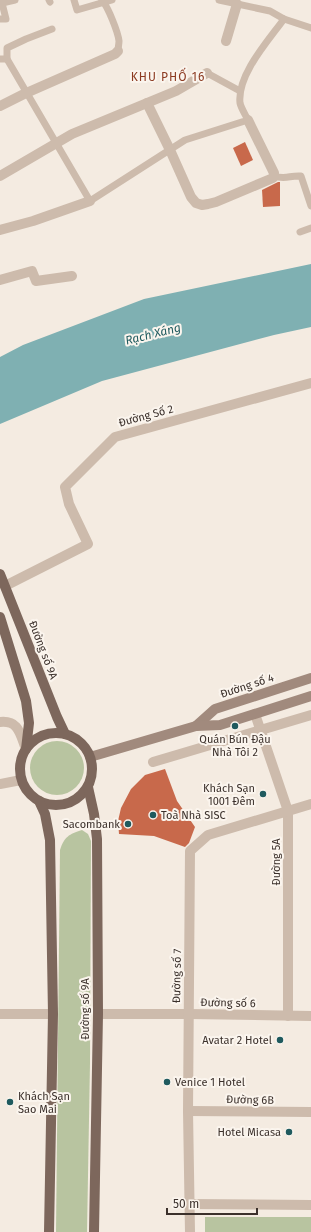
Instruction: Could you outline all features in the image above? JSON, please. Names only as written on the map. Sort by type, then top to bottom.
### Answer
[{"type":"main road","name":"Đường số 9A","points":[[0,574],[49,698],[65,734]]},
{"type":"main road","points":[[0,617],[26,701],[29,723],[26,749]]},
{"type":"main road","name":"Đường số 4","points":[[196,726],[215,709],[311,678]]},
{"type":"main road","name":"Đường số 4","points":[[90,757],[196,726],[220,725],[311,696]]},
{"type":"main road","points":[[54,733],[65,734],[75,738],[84,746],[90,757],[93,769],[91,781],[81,796],[72,802],[61,805],[50,805],[39,801],[26,789],[21,780],[21,759],[26,749],[33,741],[43,735],[54,733]]},
{"type":"main road","name":"Đường số 9A","points":[[88,787],[94,814],[97,839],[98,1014],[94,1232]]},
{"type":"main road","points":[[39,801],[45,814],[50,840],[52,1014],[50,1232]]},
{"type":"street","points":[[226,41],[237,4]]},
{"type":"street","points":[[0,106],[115,54],[118,51]]},
{"type":"street","points":[[0,176],[72,134],[176,90],[207,73]]},
{"type":"street","points":[[147,103],[170,150],[190,197],[196,203],[202,204],[216,202],[273,178],[274,173],[248,120]]},
{"type":"street","points":[[0,230],[33,221],[90,200]]},
{"type":"street","points":[[0,280],[32,270],[36,281],[72,276]]},
{"type":"street","name":"Đường Số 2","points":[[5,586],[88,544],[69,504],[65,487],[115,437],[311,383]]},
{"type":"street","name":"Đường 5A","points":[[255,714],[288,811],[288,1016]]},
{"type":"street","points":[[153,762],[311,715]]},
{"type":"street","points":[[0,722],[5,721],[14,724],[19,730],[26,749]]},
{"type":"street","points":[[0,784],[21,780]]},
{"type":"street","name":"Đường số 7","points":[[190,1232],[188,1111],[190,851],[208,835],[311,804]]},
{"type":"street","points":[[0,1014],[52,1014]]},
{"type":"street","name":"Đường số 6","points":[[98,1014],[311,1016]]},
{"type":"street","name":"Đường 6B","points":[[188,1111],[311,1112]]},
{"type":"street","points":[[190,1204],[311,1204]]},
{"type":"lane","points":[[0,19],[6,18],[2,3],[14,0]]},
{"type":"lane","points":[[74,0],[77,10],[103,1],[112,0]]},
{"type":"lane","points":[[219,0],[270,11],[284,19],[311,28]]},
{"type":"lane","points":[[103,1],[119,42],[118,51]]},
{"type":"lane","points":[[52,29],[26,38],[7,48],[3,59],[27,93],[90,200],[185,140],[248,120],[240,104],[240,91],[251,63],[284,19]]},
{"type":"lane","points":[[207,73],[240,91]]},
{"type":"lane","points":[[274,176],[287,178],[301,176],[311,206]]},
{"type":"lane","points":[[300,232],[311,228]]},
{"type":"green space","points":[[57,741],[67,743],[76,749],[82,758],[84,768],[82,778],[76,787],[67,793],[57,795],[47,793],[38,787],[32,778],[30,768],[32,758],[38,749],[47,743]]},
{"type":"green space","points":[[82,830],[88,834],[91,841],[90,1063],[87,1232],[56,1232],[60,850],[65,839]]},
{"type":"green space","points":[[205,1217],[311,1217],[311,1232],[205,1232]]},
{"type":"water","name":"Rạch Xáng","points":[[311,264],[311,327],[274,335],[102,381],[0,424],[0,357],[23,345],[144,299]]},
{"type":"building","points":[[245,142],[253,160],[241,166],[233,148]]},
{"type":"building","points":[[280,182],[280,206],[263,207],[262,190]]},
{"type":"building","name":"Toà Nhà SISC","points":[[165,769],[177,801],[195,827],[189,843],[185,847],[154,836],[119,834],[118,821],[121,808],[131,789],[145,775]]},
{"type":"place","name":"Quán Bún Đậu Nhà Tôi 2","points":[[235,726]]},
{"type":"place","name":"Khách Sạn 1001 Đêm","points":[[263,794]]},
{"type":"place","name":"Toà Nhà SISC","points":[[153,815]]},
{"type":"place","name":"Sacombank","points":[[128,824]]},
{"type":"place","name":"Avatar 2 Hotel","points":[[280,1040]]},
{"type":"place","name":"Venice 1 Hotel","points":[[167,1082]]},
{"type":"place","name":"Khách Sạn Sao Mai","points":[[10,1102]]},
{"type":"place","name":"Hotel Micasa","points":[[289,1132]]},
{"type":"district","name":"KHU PHỐ 16","points":[[168,77]]}]
